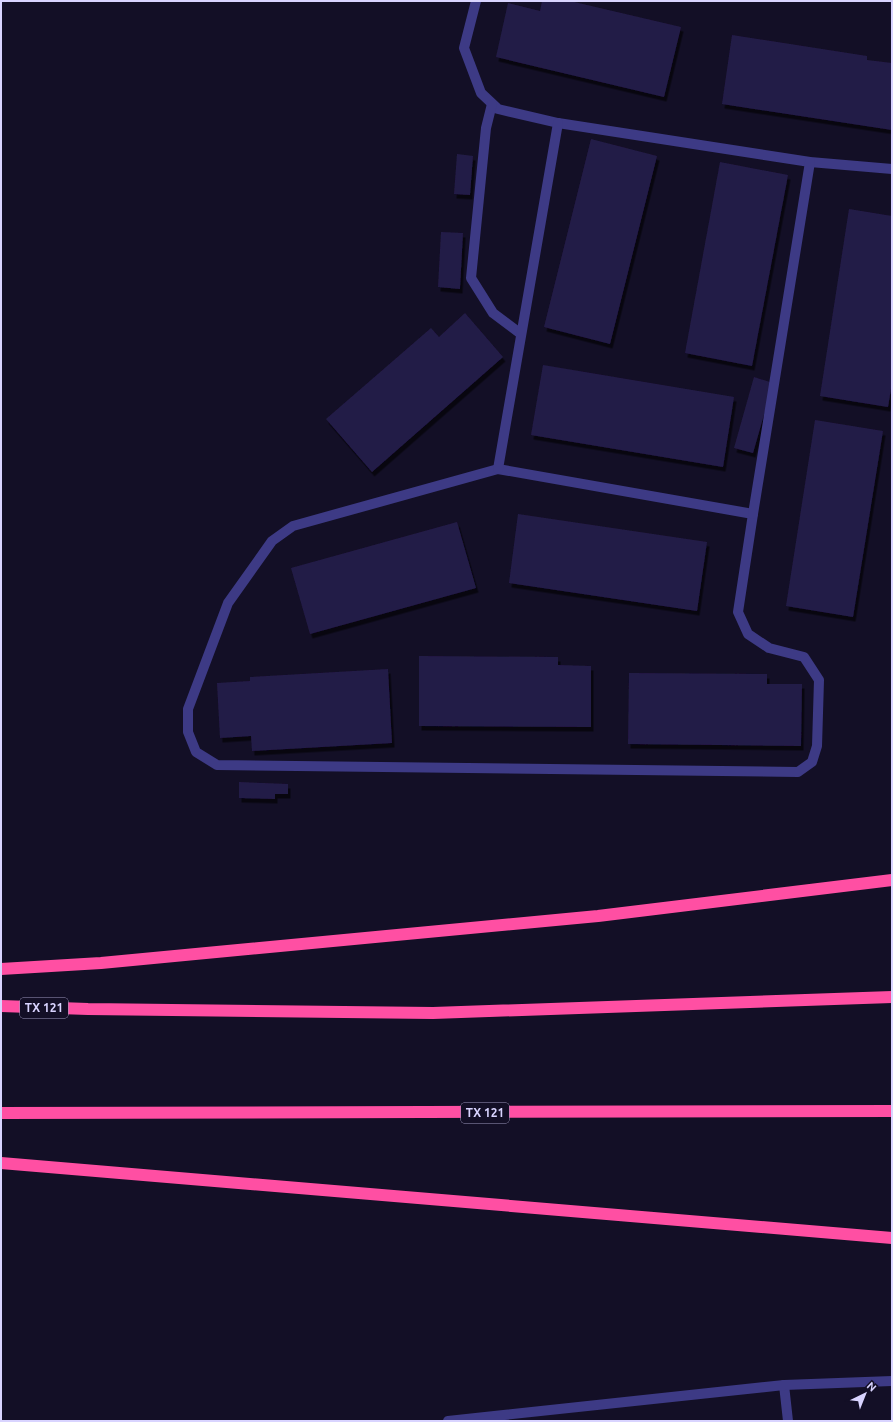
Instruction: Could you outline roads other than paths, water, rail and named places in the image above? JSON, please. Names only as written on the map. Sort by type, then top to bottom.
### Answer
[{"type":"highway","points":[[1,969],[101,963],[598,916],[892,880]]},
{"type":"highway","name":"TX 121","points":[[1,1006],[88,1009],[433,1013],[892,997]]},
{"type":"highway","name":"TX 121","points":[[1,1113],[892,1111]]},
{"type":"highway","points":[[1,1163],[892,1238]]},
{"type":"lane","points":[[476,1],[464,48],[481,93],[498,109],[558,123],[810,162],[892,169]]},
{"type":"lane","points":[[492,104],[486,128],[471,278],[493,312],[521,334]]},
{"type":"lane","points":[[498,469],[558,123]]},
{"type":"lane","points":[[753,514],[498,469],[293,526],[272,541],[228,603],[188,709],[188,732],[196,752],[217,765],[798,772],[812,762],[817,746],[820,680],[804,656],[769,648],[748,634],[738,612],[810,162]]},
{"type":"lane","points":[[448,1421],[544,1416],[784,1385],[892,1380]]},
{"type":"lane","points":[[784,1385],[788,1421]]}]
